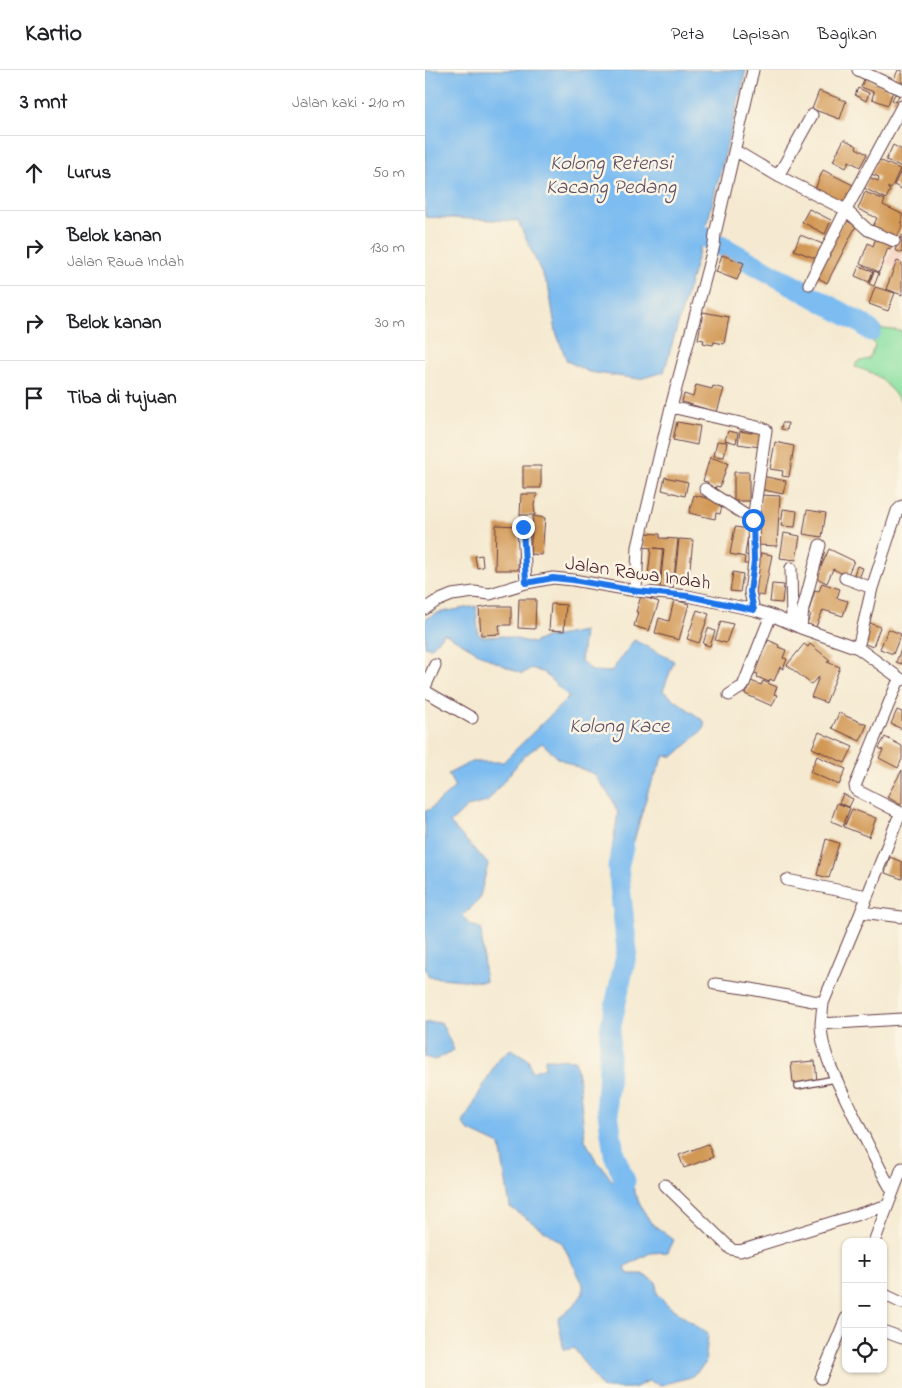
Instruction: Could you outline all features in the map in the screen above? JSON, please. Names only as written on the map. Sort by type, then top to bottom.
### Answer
[{"type":"street","points":[[636,591],[638,547],[671,406],[715,240],[753,70]]},
{"type":"street","points":[[858,70],[902,90]]},
{"type":"street","points":[[809,284],[902,106]]},
{"type":"street","points":[[779,176],[812,114]]},
{"type":"street","points":[[735,151],[846,210],[868,230],[893,241]]},
{"type":"street","points":[[671,406],[766,430],[753,520],[754,562],[750,592],[754,610]]},
{"type":"street","points":[[705,489],[753,520]]},
{"type":"street","points":[[858,648],[872,588],[897,511],[902,506]]},
{"type":"street","points":[[523,527],[526,583]]},
{"type":"street","points":[[796,625],[803,609],[820,545]]},
{"type":"street","points":[[791,568],[796,625]]},
{"type":"street","name":"Jalan Rawa Indah","points":[[425,609],[435,602],[452,595],[474,592],[490,594],[526,583],[553,578],[636,591],[688,596],[771,615],[858,648],[901,680]]},
{"type":"street","points":[[845,578],[872,588]]},
{"type":"street","points":[[729,696],[743,686],[771,615]]},
{"type":"street","points":[[425,687],[435,665]]},
{"type":"street","points":[[893,1192],[880,1170],[836,1078],[823,1044],[821,1024],[823,1003],[902,813],[856,790],[855,786],[901,680]]},
{"type":"street","points":[[425,691],[473,718]]},
{"type":"street","points":[[787,880],[867,896]]},
{"type":"street","points":[[861,912],[902,917]]},
{"type":"street","points":[[715,984],[823,1003]]},
{"type":"street","points":[[821,1024],[902,1019]]},
{"type":"street","points":[[876,1238],[902,1168]]},
{"type":"street","points":[[665,1185],[735,1251],[888,1205]]},
{"type":"street","points":[[887,1296],[902,1303]]},
{"type":"street","points":[[821,1378],[842,1328]]},
{"type":"street","points":[[887,1332],[902,1338]]},
{"type":"lane","points":[[798,1086],[836,1078]]},
{"type":"shaded area","points":[[902,230],[902,270],[885,263]]},
{"type":"green space","points":[[875,328],[902,331],[902,402],[880,378],[855,367],[857,362],[869,359],[875,346],[869,333]]},
{"type":"water","name":"Kolong Retensi Kacang Pedang","points":[[425,70],[746,70],[708,220],[664,372],[639,379],[589,372],[567,361],[556,332],[549,289],[518,221],[425,217]]},
{"type":"water","name":"Kolong Kace","points":[[476,606],[478,634],[483,637],[503,636],[533,643],[541,639],[584,631],[581,661],[592,671],[611,672],[634,640],[674,661],[663,691],[705,722],[703,730],[674,756],[664,756],[649,788],[625,872],[609,878],[618,813],[612,799],[594,774],[558,758],[542,743],[524,756],[487,802],[467,807],[450,823],[488,864],[479,900],[463,915],[469,925],[481,928],[485,982],[429,977],[425,968],[425,811],[429,810],[455,787],[448,774],[471,762],[503,762],[569,697],[544,673],[531,668],[522,674],[489,659],[444,633],[431,648],[425,646],[425,619],[437,613]]},
{"type":"water","points":[[441,1022],[454,1050],[435,1060],[425,1057],[425,1023]]},
{"type":"water","points":[[511,1049],[528,1059],[532,1072],[545,1067],[545,1059],[575,1060],[585,1140],[597,1162],[612,1181],[617,1177],[608,1160],[618,1150],[640,1205],[651,1223],[674,1240],[668,1252],[650,1253],[624,1267],[628,1274],[642,1274],[656,1282],[657,1294],[670,1307],[708,1334],[705,1364],[691,1377],[661,1385],[648,1381],[634,1388],[602,1388],[574,1348],[564,1350],[558,1319],[575,1305],[583,1293],[583,1284],[562,1243],[510,1207],[500,1145],[468,1130],[463,1123],[498,1059]]},
{"type":"building","points":[[898,70],[902,70],[902,86],[893,82]]},
{"type":"building","points":[[865,77],[893,91],[888,105],[872,99],[874,92],[861,87]]},
{"type":"building","points":[[858,88],[869,93],[866,101],[855,95]]},
{"type":"building","points":[[819,91],[846,101],[840,119],[812,109]]},
{"type":"building","points":[[895,94],[899,95],[896,102],[892,100]]},
{"type":"building","points":[[844,139],[867,154],[860,167],[849,161],[846,168],[833,161]]},
{"type":"building","points":[[893,145],[902,150],[902,167],[886,160]]},
{"type":"building","points":[[877,159],[900,169],[891,189],[888,187],[890,190],[886,199],[864,188],[869,177],[878,181],[879,177],[871,174]]},
{"type":"building","points":[[902,169],[902,189],[894,185]]},
{"type":"building","points":[[823,170],[853,185],[843,203],[815,189]]},
{"type":"building","points":[[865,192],[885,200],[883,205],[902,214],[902,227],[896,239],[872,228],[877,218],[858,209]]},
{"type":"building","points":[[809,209],[831,220],[825,234],[802,222]]},
{"type":"building","points":[[844,219],[856,226],[827,283],[815,276]]},
{"type":"building","points":[[800,235],[823,244],[817,259],[794,250]]},
{"type":"building","points":[[902,235],[902,253],[895,250]]},
{"type":"building","points":[[876,238],[891,242],[891,249],[888,248],[879,272],[860,264],[868,243],[873,246]]},
{"type":"building","points":[[722,255],[744,263],[737,280],[716,272]]},
{"type":"building","points":[[897,261],[902,263],[902,295],[886,289]]},
{"type":"building","points":[[859,266],[873,271],[869,282],[855,276]]},
{"type":"building","points":[[874,271],[879,273],[874,286],[869,284]]},
{"type":"building","points":[[875,287],[895,293],[888,311],[869,304]]},
{"type":"building","points":[[703,312],[729,317],[724,344],[714,342],[713,345],[703,343],[704,340],[698,339]]},
{"type":"building","points":[[696,385],[712,389],[713,386],[724,389],[717,412],[682,402],[684,394],[693,397]]},
{"type":"building","points":[[677,422],[700,426],[697,445],[673,440]]},
{"type":"building","points":[[782,423],[788,423],[787,430],[781,429]]},
{"type":"building","points":[[753,430],[762,431],[760,447],[738,444],[740,431],[752,433]]},
{"type":"building","points":[[728,431],[738,433],[736,443],[725,440]]},
{"type":"building","points":[[717,441],[727,442],[724,457],[714,456]]},
{"type":"building","points":[[775,442],[794,446],[789,477],[782,476],[783,471],[770,469]]},
{"type":"building","points":[[710,457],[728,463],[720,487],[716,486],[715,489],[707,486],[708,482],[703,481]]},
{"type":"building","points":[[523,466],[541,466],[541,488],[523,488]]},
{"type":"building","points":[[734,472],[749,472],[749,501],[734,501]]},
{"type":"building","points":[[762,476],[786,481],[783,494],[759,489]]},
{"type":"building","points":[[665,477],[688,482],[685,496],[662,490]]},
{"type":"building","points":[[521,494],[537,494],[534,505],[535,515],[520,515]]},
{"type":"building","points":[[694,495],[723,502],[720,514],[716,513],[715,519],[689,513]]},
{"type":"building","points":[[761,495],[780,496],[777,546],[757,545]]},
{"type":"building","points":[[783,509],[797,511],[795,527],[781,526]]},
{"type":"building","points":[[807,510],[826,513],[822,537],[803,534]]},
{"type":"building","points":[[533,516],[545,518],[542,555],[530,554]]},
{"type":"building","points":[[496,525],[519,526],[518,570],[495,570]]},
{"type":"building","points":[[735,527],[749,529],[745,555],[750,556],[749,564],[744,564],[745,557],[730,554]]},
{"type":"building","points":[[644,533],[660,534],[660,538],[678,539],[673,590],[660,588],[664,549],[654,548],[663,549],[660,578],[648,576],[651,548],[643,547]]},
{"type":"building","points":[[784,533],[800,536],[796,560],[780,558]]},
{"type":"building","points":[[679,539],[693,540],[689,577],[684,576],[683,582],[676,581],[677,576],[675,576]]},
{"type":"building","points":[[829,549],[854,561],[847,576],[833,569],[827,583],[816,578]]},
{"type":"building","points":[[761,553],[772,555],[764,596],[753,594]]},
{"type":"building","points":[[482,555],[483,567],[477,568],[475,556]]},
{"type":"building","points":[[857,566],[863,568],[859,579],[853,577]]},
{"type":"building","points":[[733,572],[743,574],[740,592],[730,591]]},
{"type":"building","points":[[822,583],[840,589],[837,598],[848,601],[843,616],[823,610],[815,629],[806,626],[811,615],[808,614],[815,590],[819,591]]},
{"type":"building","points":[[772,584],[784,585],[782,603],[770,602]]},
{"type":"building","points":[[641,596],[659,602],[649,631],[634,626]]},
{"type":"building","points":[[519,599],[536,599],[535,629],[518,628]]},
{"type":"building","points":[[674,600],[689,604],[679,640],[655,633],[659,618],[669,621]]},
{"type":"building","points":[[551,604],[566,605],[564,631],[549,630]]},
{"type":"building","points":[[511,606],[511,625],[499,625],[500,634],[481,635],[479,608]]},
{"type":"building","points":[[697,610],[709,614],[699,643],[687,639]]},
{"type":"building","points":[[721,621],[733,624],[726,643],[715,640]]},
{"type":"building","points":[[870,623],[880,627],[873,647],[862,643]]},
{"type":"building","points":[[708,628],[715,631],[710,646],[703,644]]},
{"type":"building","points":[[888,629],[901,634],[893,654],[880,649]]},
{"type":"building","points":[[768,640],[786,650],[783,658],[787,659],[783,669],[780,667],[774,681],[770,679],[769,682],[757,677],[758,674],[751,672],[763,641],[767,643]]},
{"type":"building","points":[[804,644],[808,647],[810,644],[830,660],[827,662],[840,667],[826,703],[811,697],[819,677],[811,684],[787,665]]},
{"type":"building","points":[[902,647],[902,664],[896,662]]},
{"type":"building","points":[[751,681],[761,685],[763,681],[777,687],[774,694],[777,695],[772,706],[745,694]]},
{"type":"building","points":[[897,710],[902,712],[902,729],[891,724]]},
{"type":"building","points":[[839,713],[867,725],[860,741],[832,728]]},
{"type":"building","points":[[819,732],[853,747],[845,763],[812,748]]},
{"type":"building","points":[[885,737],[902,746],[902,759],[898,768],[879,758],[883,750],[879,748]]},
{"type":"building","points":[[817,756],[846,769],[839,785],[810,772]]},
{"type":"building","points":[[902,770],[902,803],[901,805],[887,797]]},
{"type":"building","points":[[843,794],[853,799],[849,807],[839,803]]},
{"type":"building","points":[[837,803],[850,808],[843,826],[831,821]]},
{"type":"building","points":[[852,809],[876,818],[869,837],[844,827]]},
{"type":"building","points":[[826,839],[839,843],[829,878],[817,875]]},
{"type":"building","points":[[890,857],[902,862],[902,879],[885,873]]},
{"type":"building","points":[[815,1061],[817,1081],[793,1083],[791,1063]]},
{"type":"building","points":[[708,1144],[713,1157],[684,1168],[679,1155]]},
{"type":"waterway","points":[[703,236],[861,323],[871,331]]},
{"type":"waterway","points":[[623,847],[618,867],[627,951],[610,1030],[606,1099],[614,1154],[625,1181]]},
{"type":"route","points":[[523,527],[526,583],[553,578],[573,580],[636,591],[688,596],[754,610],[750,592],[755,539],[753,520]]}]
